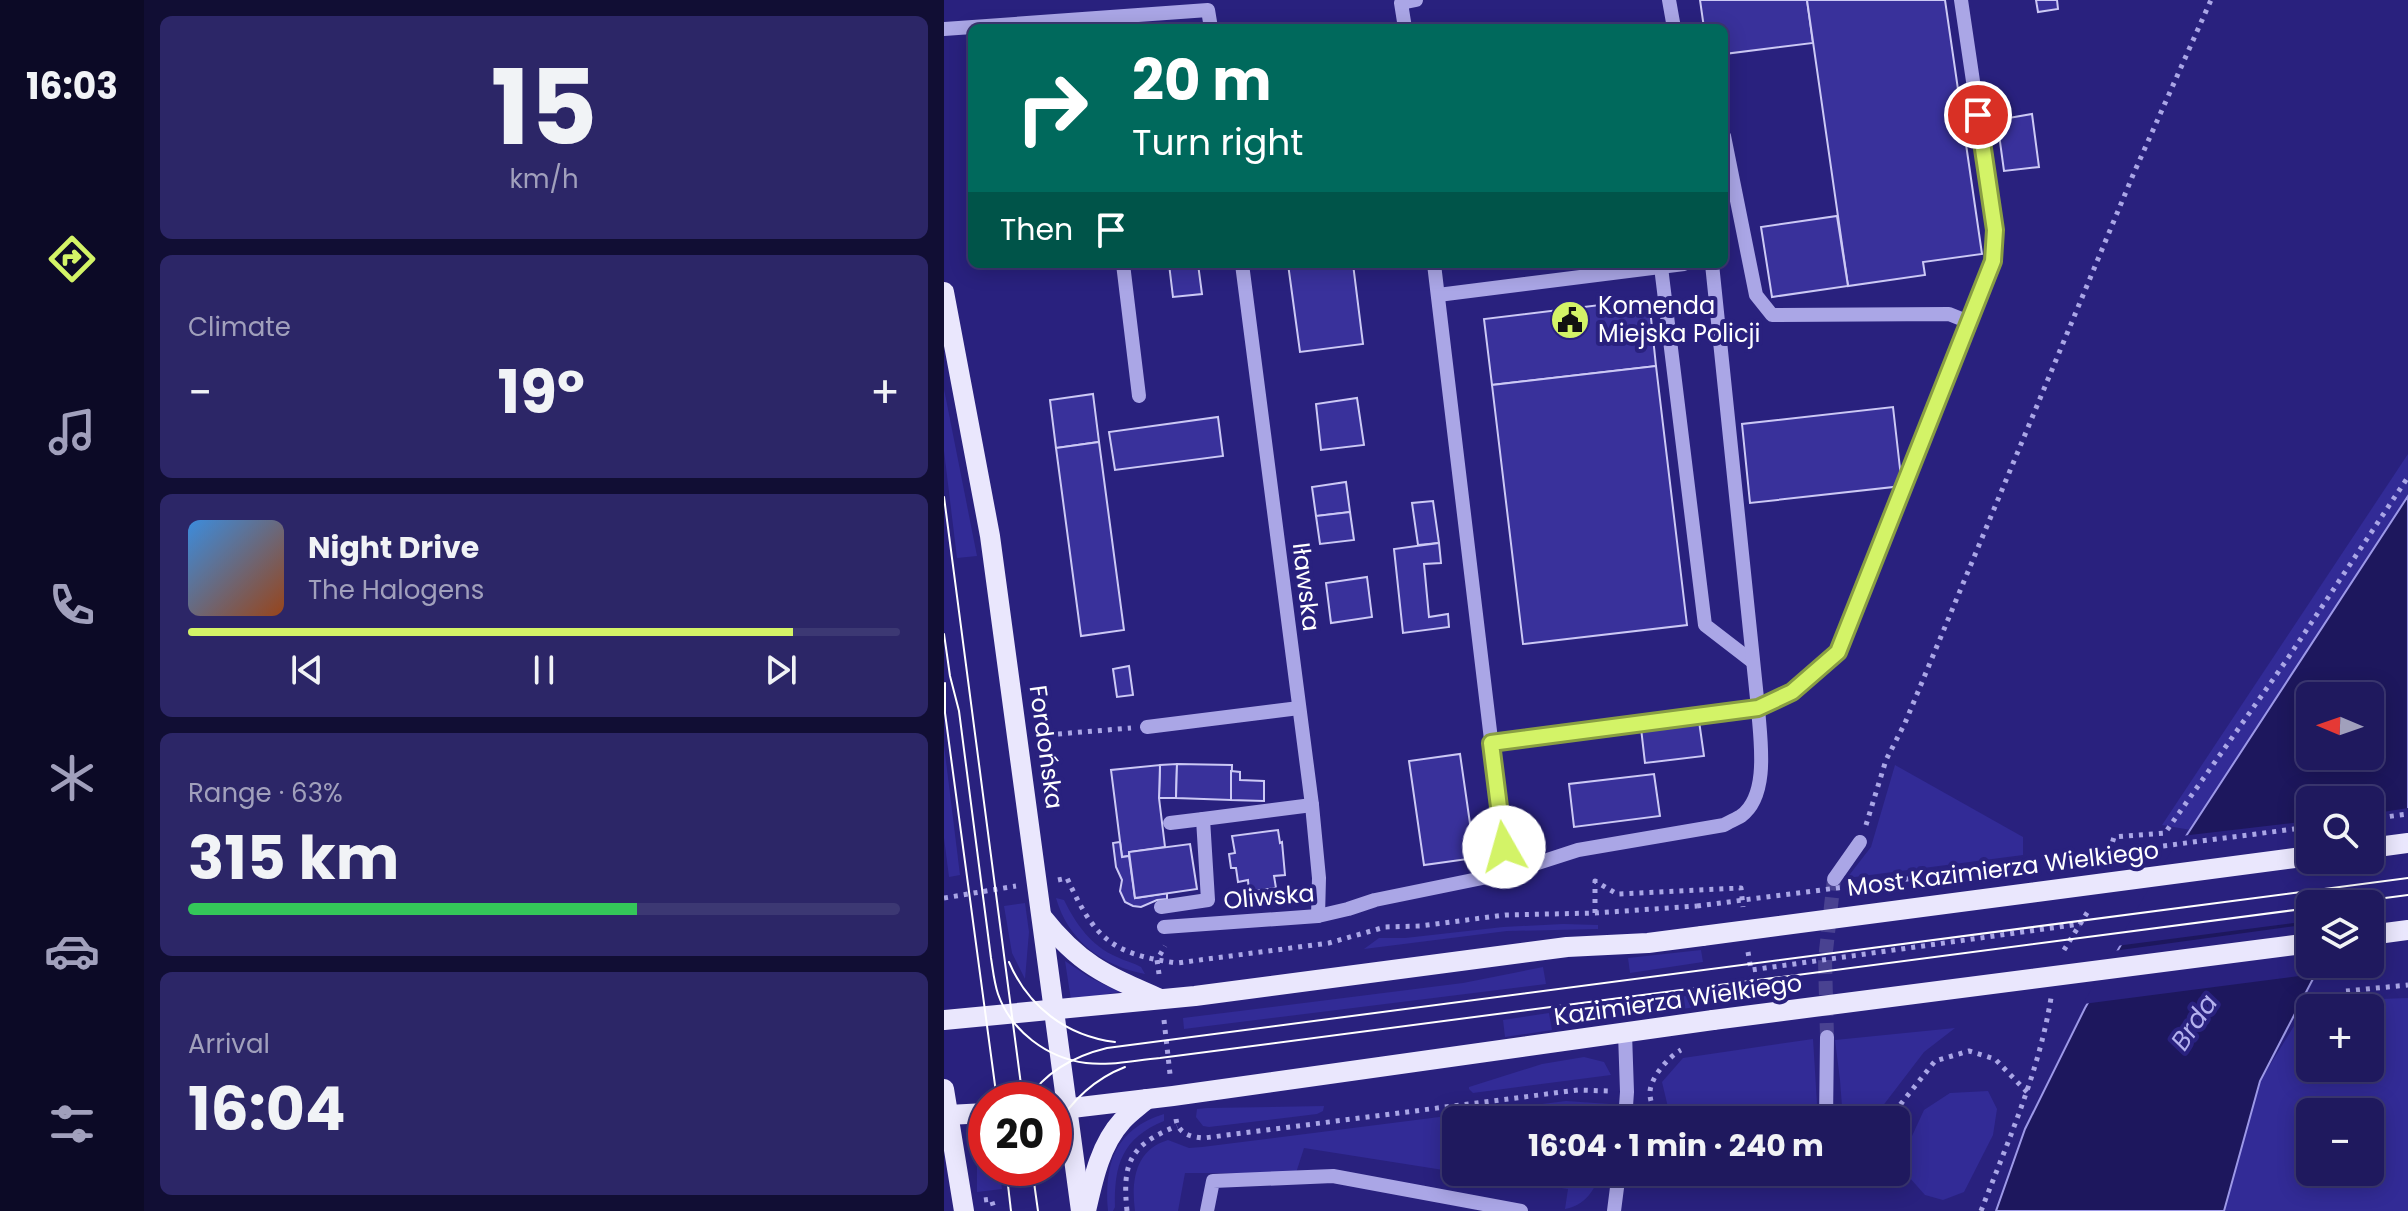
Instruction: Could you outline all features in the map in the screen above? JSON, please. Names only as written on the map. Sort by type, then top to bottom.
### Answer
[{"type":"main road","name":"Fordońska","points":[[944,292],[990,536],[1055,1010],[1059,1082]]},
{"type":"main road","points":[[2384,846],[2408,843]]},
{"type":"main road","name":"Most Kazimierza Wielkiego","points":[[1162,1000],[1567,947],[1648,943],[2296,858]]},
{"type":"main road","points":[[1042,917],[1074,953],[1094,968],[1162,1000]]},
{"type":"main road","points":[[2384,933],[2408,930]]},
{"type":"main road","name":"Kazimierza Wielkiego","points":[[1072,1108],[2296,945]]},
{"type":"main road","points":[[944,1020],[1162,1000]]},
{"type":"main road","points":[[944,1089],[964,1211]]},
{"type":"main road","points":[[1084,1211],[1111,1136],[1123,1119],[1147,1099]]},
{"type":"main road","points":[[946,1115],[968,1114]]},
{"type":"main road","name":"Fordońska","points":[[1072,1158],[1084,1211]]},
{"type":"street","points":[[1404,24],[1401,3],[1416,0]]},
{"type":"street","points":[[1669,0],[1673,24]]},
{"type":"street","points":[[1491,743],[1758,708],[1792,692],[1838,652],[1993,261],[1995,230],[1961,0]]},
{"type":"street","points":[[993,24],[1208,5]]},
{"type":"street","points":[[944,29],[968,27]]},
{"type":"street","points":[[1728,156],[1756,295],[1772,315],[1949,314],[1969,322]]},
{"type":"street","points":[[1123,268],[1139,396]]},
{"type":"street","name":"Iławska","points":[[1243,268],[1312,805],[1319,878],[1318,916]]},
{"type":"street","points":[[1435,268],[1507,873]]},
{"type":"street","points":[[1438,295],[1653,268]]},
{"type":"street","points":[[1661,268],[1705,625],[1753,662]]},
{"type":"street","points":[[1712,268],[1758,708]]},
{"type":"street","points":[[1147,727],[1299,708]]},
{"type":"street","name":"Oliwska","points":[[1164,927],[1318,916],[1375,900],[1507,873],[1578,850],[1724,825],[1743,815],[1753,799],[1762,772],[1758,708]]},
{"type":"street","points":[[1170,823],[1312,805]]},
{"type":"street","points":[[1161,907],[1208,900],[1203,819]]},
{"type":"street","points":[[1834,879],[1860,842]]},
{"type":"street","points":[[1625,1033],[1626,1106]]},
{"type":"street","points":[[1826,1106],[1827,1037]]},
{"type":"street","points":[[1207,1211],[1213,1181],[1333,1176],[1521,1211]]},
{"type":"street","points":[[1614,1211],[1617,1186]]},
{"type":"path","points":[[1860,842],[1886,760],[1905,723],[2133,175],[2211,0]]},
{"type":"path","points":[[2106,862],[2114,837],[2165,833],[2286,661],[2408,477]]},
{"type":"path","points":[[1058,734],[1147,727]]},
{"type":"path","points":[[2384,817],[2408,814]]},
{"type":"path","points":[[1067,878],[1082,911],[1103,937],[1125,949],[1177,963],[1329,943],[1385,927],[1420,926],[1505,915],[1697,906],[2296,829]]},
{"type":"path","points":[[1595,913],[1595,881],[1617,894],[1741,888]]},
{"type":"path","points":[[944,898],[1001,889]]},
{"type":"path","points":[[2056,963],[2095,900]]},
{"type":"path","points":[[1751,970],[2081,923]]},
{"type":"path","points":[[1159,976],[1157,960],[1165,945]]},
{"type":"path","points":[[2346,991],[2408,985]]},
{"type":"path","points":[[1981,1211],[2027,1092],[2045,1036],[2052,992]]},
{"type":"path","points":[[1164,1021],[1169,1063]]},
{"type":"path","points":[[1653,1106],[1650,1093],[1652,1083],[1675,1053],[1686,1048]]},
{"type":"path","points":[[1899,1106],[1935,1061],[1969,1051],[1995,1059],[2027,1092]]},
{"type":"path","points":[[1127,1211],[1124,1181],[1130,1159],[1147,1140],[1177,1126],[1188,1135],[1204,1138],[1578,1090],[1611,1091]]},
{"type":"shaded area","points":[[944,389],[977,556],[957,558],[944,451]]},
{"type":"shaded area","points":[[2408,454],[2408,496],[2191,830],[2162,825]]},
{"type":"shaded area","points":[[944,745],[960,875],[949,877],[944,838]]},
{"type":"shaded area","points":[[1895,765],[2023,837],[2023,855],[1847,878],[1871,847]]},
{"type":"shaded area","points":[[1056,898],[1064,900],[1079,926],[1092,940],[1108,952],[1141,967],[1145,974],[1115,965],[1089,949],[1069,927]]},
{"type":"shaded area","points":[[1025,903],[1029,932],[1025,979],[1012,953],[1004,906]]},
{"type":"shaded area","points":[[1563,924],[1598,925],[1598,929],[1507,931],[1364,949],[1379,938]]},
{"type":"shaded area","points":[[1701,950],[1703,962],[1630,973],[1628,958]]},
{"type":"shaded area","points":[[1065,961],[1089,977],[1119,992],[1071,1000]]},
{"type":"shaded area","points":[[1543,967],[1546,984],[1184,1029],[1183,1018],[1463,983]]},
{"type":"shaded area","points":[[1708,993],[1709,1005],[1635,1016],[1633,1003]]},
{"type":"shaded area","points":[[2408,998],[2408,1211],[2224,1211],[2260,1081],[2296,1023],[2296,1082],[2384,1082],[2384,999]]},
{"type":"shaded area","points":[[1549,1013],[1552,1030],[1505,1037],[1503,1020]]},
{"type":"shaded area","points":[[1955,1028],[1924,1052],[1883,1106],[1842,1106],[1835,1040]]},
{"type":"shaded area","points":[[1813,1039],[1817,1106],[1668,1106],[1662,1082],[1683,1058]]},
{"type":"shaded area","points":[[1584,1057],[1604,1062],[1611,1075],[1473,1093],[1469,1089],[1542,1064]]},
{"type":"shaded area","points":[[1988,1091],[1997,1109],[1993,1135],[1964,1192],[1943,1200],[1925,1195],[1910,1178],[1910,1140],[1924,1110],[1950,1093]]},
{"type":"shaded area","points":[[1566,1101],[1610,1104],[1610,1106],[1526,1106]]},
{"type":"shaded area","points":[[1324,1106],[1323,1111],[1317,1114],[1209,1127],[1203,1126],[1196,1117],[1197,1109],[1207,1108]]},
{"type":"shaded area","points":[[1164,1114],[1164,1121],[1138,1136],[1123,1155],[1116,1178],[1115,1207],[1113,1211],[1108,1211],[1108,1178],[1116,1150],[1134,1129]]},
{"type":"shaded area","points":[[1442,1117],[1442,1170],[1304,1148],[1296,1173],[1185,1173],[1178,1211],[1135,1211],[1135,1178],[1148,1151],[1168,1140],[1189,1148]]},
{"type":"shaded area","points":[[977,1186],[1002,1186],[1002,1189],[977,1192]]},
{"type":"shaded area","points":[[1548,1186],[1595,1186],[1578,1204],[1565,1209],[1568,1189]]},
{"type":"water","name":"Brda","points":[[2408,496],[2408,845],[2384,859],[2384,786],[2296,786],[2296,874],[2360,874],[2333,890],[2296,890],[2296,978],[2313,978],[2305,994],[2296,994],[2296,1012],[2260,1081],[2224,1211],[1996,1211],[2025,1129],[2085,1008],[2160,876]]},
{"type":"pier","points":[[2408,808],[2408,852],[2381,890],[2296,890],[2296,923],[2116,946],[2181,836],[2296,823],[2296,874],[2384,874],[2384,812]]},
{"type":"pier","points":[[2296,926],[2296,976],[2083,1004],[2113,951]]},
{"type":"building","points":[[1700,0],[1807,0],[1813,43],[1728,54],[1728,24],[1703,24]]},
{"type":"building","points":[[1807,0],[1945,0],[1982,254],[1923,262],[1925,275],[1848,286]]},
{"type":"building","points":[[2036,0],[2057,0],[2058,9],[2038,12]]},
{"type":"building","points":[[2032,114],[2039,167],[2004,171],[1997,120]]},
{"type":"building","points":[[1837,216],[1848,286],[1772,297],[1761,227]]},
{"type":"building","points":[[1169,268],[1199,268],[1202,294],[1173,297]]},
{"type":"building","points":[[1289,268],[1354,268],[1363,344],[1300,352]]},
{"type":"building","points":[[1649,299],[1656,366],[1492,385],[1484,319]]},
{"type":"building","points":[[1656,366],[1687,625],[1523,644],[1492,385]]},
{"type":"building","points":[[1093,394],[1099,442],[1056,448],[1050,400]]},
{"type":"building","points":[[1357,398],[1364,445],[1321,450],[1316,404]]},
{"type":"building","points":[[1893,407],[1902,486],[1750,503],[1742,424]]},
{"type":"building","points":[[1218,417],[1223,456],[1115,470],[1109,432]]},
{"type":"building","points":[[1099,442],[1124,630],[1081,636],[1056,448]]},
{"type":"building","points":[[1346,482],[1350,512],[1316,516],[1312,487]]},
{"type":"building","points":[[1433,501],[1439,543],[1418,545],[1412,503]]},
{"type":"building","points":[[1350,512],[1354,540],[1320,544],[1316,516]]},
{"type":"building","points":[[1439,543],[1441,563],[1424,564],[1429,617],[1448,614],[1449,627],[1403,633],[1394,549]]},
{"type":"building","points":[[1367,577],[1372,617],[1331,623],[1326,583]]},
{"type":"building","points":[[1129,666],[1133,695],[1117,697],[1113,669]]},
{"type":"building","points":[[1699,721],[1704,756],[1645,763],[1641,728]]},
{"type":"building","points":[[1460,754],[1475,858],[1424,865],[1409,761]]},
{"type":"building","points":[[1177,764],[1176,798],[1159,798],[1160,765]]},
{"type":"building","points":[[1177,764],[1232,765],[1231,800],[1176,798]]},
{"type":"building","points":[[1160,765],[1159,798],[1165,847],[1129,852],[1129,856],[1122,857],[1111,770]]},
{"type":"building","points":[[1231,771],[1240,772],[1240,780],[1264,781],[1264,801],[1231,800]]},
{"type":"building","points":[[1654,774],[1660,816],[1574,827],[1569,784]]},
{"type":"building","points":[[1278,830],[1285,875],[1274,876],[1276,888],[1249,892],[1248,880],[1238,882],[1236,868],[1231,868],[1229,854],[1235,853],[1232,836]]},
{"type":"building","points":[[1120,842],[1122,857],[1129,856],[1135,898],[1167,893],[1167,899],[1141,907],[1125,902],[1120,891],[1122,880],[1116,867],[1113,843]]},
{"type":"building","points":[[1190,844],[1197,889],[1135,898],[1129,852]]},
{"type":"tunnel","points":[[1827,1037],[1825,960],[1834,879]]},
{"type":"tram line","points":[[944,497],[1021,1082]]},
{"type":"tram line","points":[[944,634],[959,711],[997,990],[1004,1007],[1021,1031],[1044,1049],[1086,1063],[1160,1058],[2296,910]]},
{"type":"tram line","points":[[945,683],[945,713],[995,1082]]},
{"type":"tram line","points":[[1042,1082],[1062,1066],[1083,1055],[1107,1048],[2408,878]]},
{"type":"tram line","points":[[2384,898],[2408,895]]},
{"type":"tram line","points":[[1009,962],[1027,993],[1051,1017],[1081,1033],[1115,1042]]},
{"type":"tram line","points":[[1072,1106],[1103,1078],[1125,1067]]},
{"type":"tram line","points":[[1008,1186],[1011,1211]]},
{"type":"tram line","points":[[1035,1186],[1038,1211]]},
{"type":"place","name":"Komenda Miejska Policji","points":[[1570,320]]},
{"type":"route","points":[[1504,847],[1491,743],[1758,708],[1792,692],[1838,652],[1993,261],[1995,230],[1978,115]]}]
